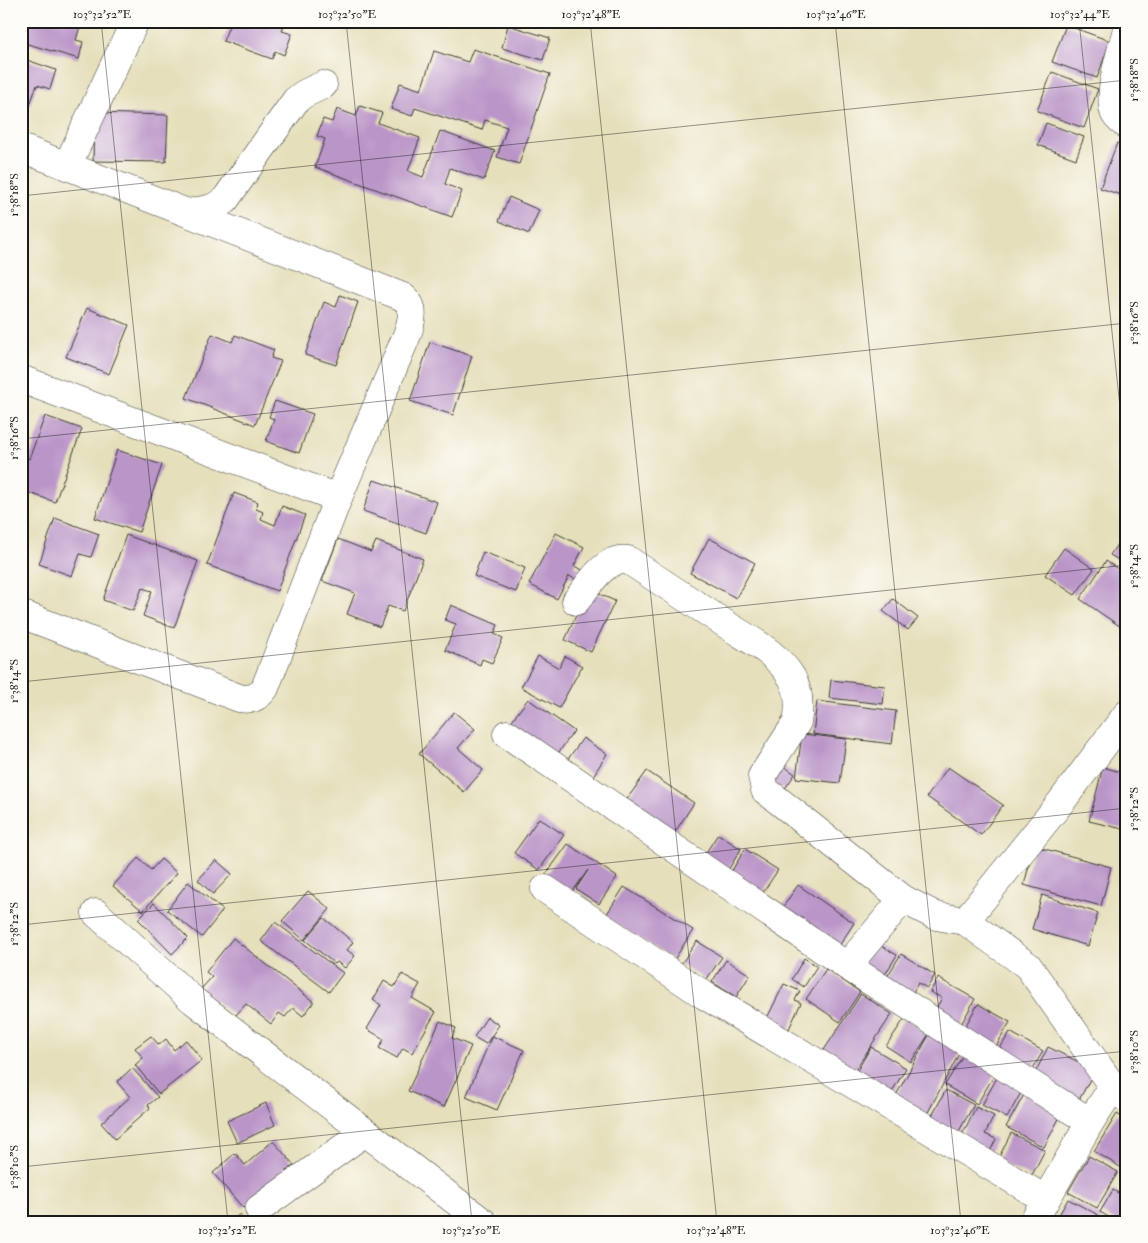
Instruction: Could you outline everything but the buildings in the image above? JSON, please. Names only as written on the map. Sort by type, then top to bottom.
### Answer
[{"type":"street","points":[[67,166],[135,21]]},
{"type":"street","points":[[1127,29],[1114,88],[1113,106],[1119,120],[1127,125]]},
{"type":"street","points":[[189,213],[220,205],[296,100],[323,85]]},
{"type":"street","points":[[21,148],[403,297],[409,301],[413,316],[407,335],[338,498],[265,688],[255,697],[238,698],[21,614]]},
{"type":"street","points":[[21,379],[338,498]]},
{"type":"street","points":[[546,888],[704,995],[1039,1211],[1090,1122],[1120,1093],[1028,966],[965,921],[936,916],[904,900],[765,790],[762,776],[797,722],[799,713],[798,694],[792,679],[782,664],[764,647],[736,631],[628,560],[618,560],[605,566],[576,601]]},
{"type":"street","points":[[965,921],[1061,802],[1127,714]]},
{"type":"street","points":[[507,734],[847,966],[1090,1122]]},
{"type":"street","points":[[847,966],[904,900]]},
{"type":"street","points":[[96,912],[194,1001],[483,1222]]},
{"type":"street","points":[[259,1209],[365,1132]]}]
